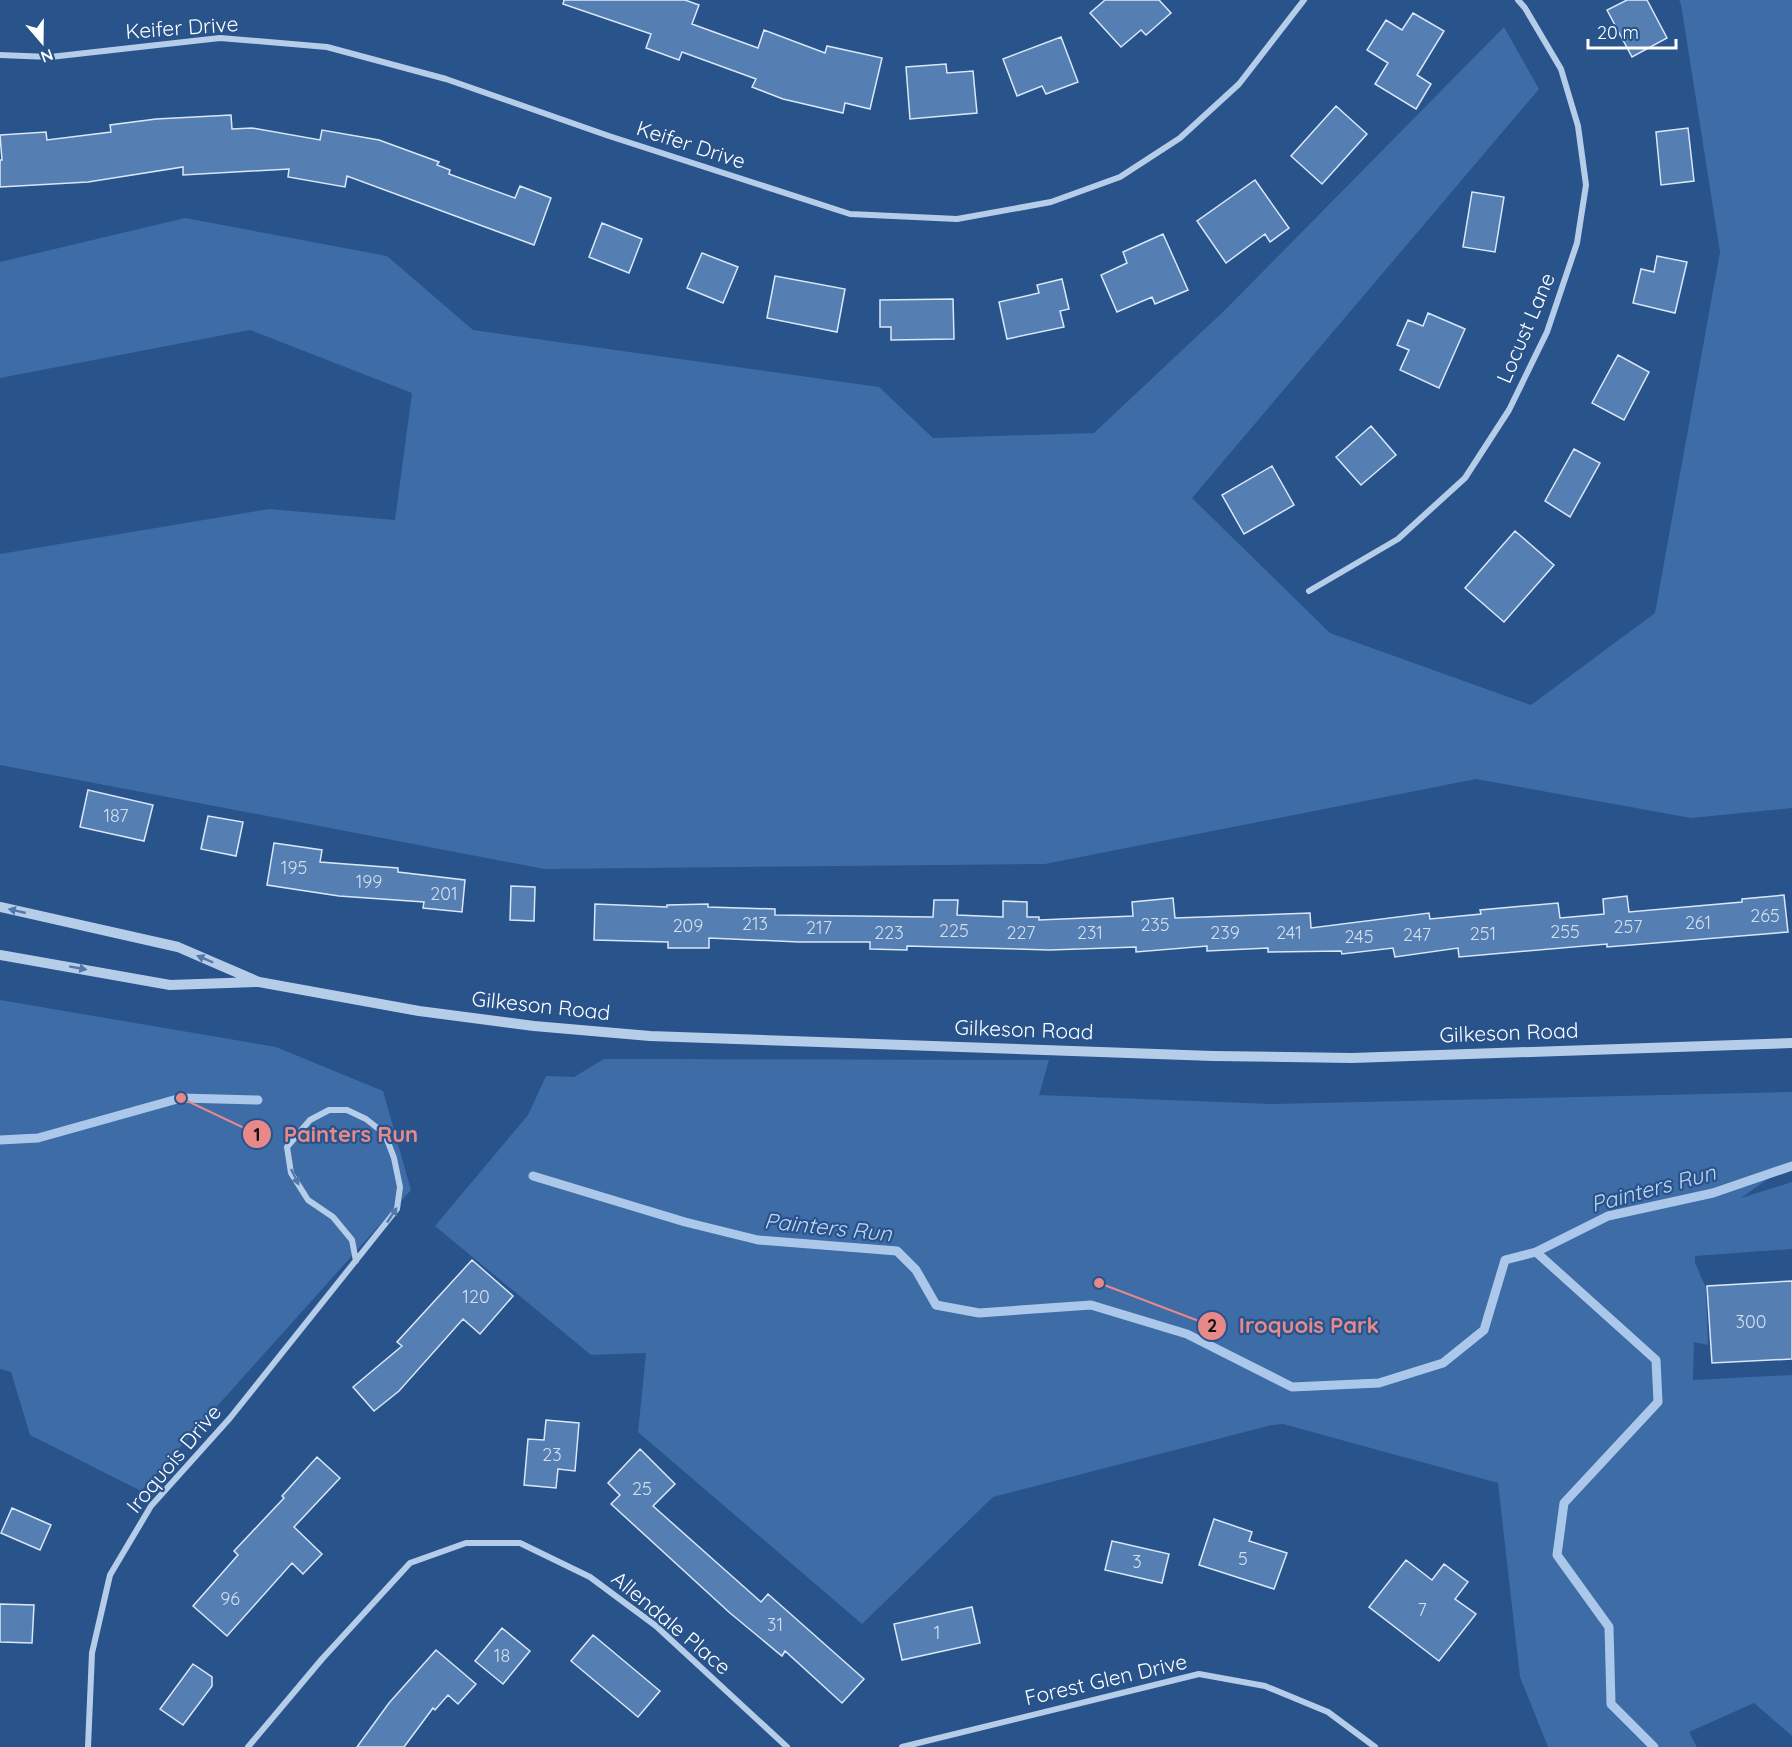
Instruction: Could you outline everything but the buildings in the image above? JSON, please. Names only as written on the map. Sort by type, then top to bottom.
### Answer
[{"type":"street","name":"Keifer Drive","points":[[0,56],[50,57],[220,38],[327,47],[446,79],[609,136],[850,214],[957,219],[1052,202],[1120,177],[1180,138],[1239,84],[1304,0]]},
{"type":"street","name":"Locust Lane","points":[[1309,591],[1398,539],[1465,478],[1509,410],[1547,332],[1577,243],[1586,185],[1578,126],[1561,69],[1518,0]]},
{"type":"street","name":"Gilkeson Road","points":[[0,908],[178,947],[260,982]]},
{"type":"street","name":"Gilkeson Road","points":[[0,955],[170,985],[260,982],[419,1011],[534,1026],[650,1036],[1213,1056],[1352,1058],[1792,1043]]},
{"type":"street","name":"Iroquois Drive","points":[[88,1747],[92,1653],[110,1575],[151,1506],[230,1418],[356,1261],[397,1209],[400,1186],[394,1158],[384,1134],[366,1119],[347,1110],[329,1110],[310,1120],[287,1147],[291,1173],[308,1200],[333,1216],[351,1240],[356,1261]]},
{"type":"street","name":"Allendale Place","points":[[248,1747],[322,1659],[410,1563],[466,1543],[520,1543],[590,1577],[656,1626],[787,1747]]},
{"type":"street","name":"Forest Glen Drive","points":[[902,1747],[1198,1674],[1265,1686],[1328,1712],[1375,1747]]},
{"type":"shaded area","points":[[1679,0],[1792,0],[1792,808],[1691,818],[1476,779],[1045,864],[544,869],[0,765],[0,554],[269,509],[395,520],[412,393],[250,330],[0,378],[0,262],[185,218],[387,256],[473,330],[879,387],[933,438],[1094,433],[1226,309],[1504,27],[1539,89],[1192,498],[1330,633],[1531,705],[1655,613],[1720,252]]},
{"type":"shaded area","points":[[0,1000],[276,1047],[383,1091],[411,1190],[141,1491],[30,1435],[11,1372],[0,1369]]},
{"type":"shaded area","points":[[604,1059],[1049,1060],[1039,1095],[1273,1104],[1792,1092],[1792,1162],[1741,1198],[1792,1182],[1792,1249],[1695,1256],[1695,1263],[1706,1288],[1708,1345],[1694,1342],[1693,1380],[1792,1375],[1792,1736],[1754,1703],[1689,1732],[1697,1747],[1548,1747],[1520,1677],[1498,1483],[1283,1424],[993,1497],[862,1624],[638,1432],[646,1353],[591,1355],[435,1226],[528,1115],[546,1076],[574,1077]]},
{"type":"waterway","name":"Painters Run","points":[[0,1140],[38,1138],[181,1098],[258,1100]]},
{"type":"waterway","name":"Painters Run","points":[[533,1176],[685,1222],[758,1240],[897,1251],[916,1270],[936,1305],[979,1313],[1091,1305],[1187,1334],[1292,1387],[1379,1383],[1443,1363],[1484,1330],[1505,1260],[1536,1252],[1608,1216],[1713,1193],[1792,1166]]},
{"type":"waterway","points":[[1536,1252],[1656,1360],[1658,1402],[1564,1503],[1557,1555],[1609,1627],[1611,1704],[1654,1747]]},
{"type":"place","name":"Painters Run","points":[[181,1098]]},
{"type":"place","name":"Iroquois Park","points":[[1099,1283]]}]
